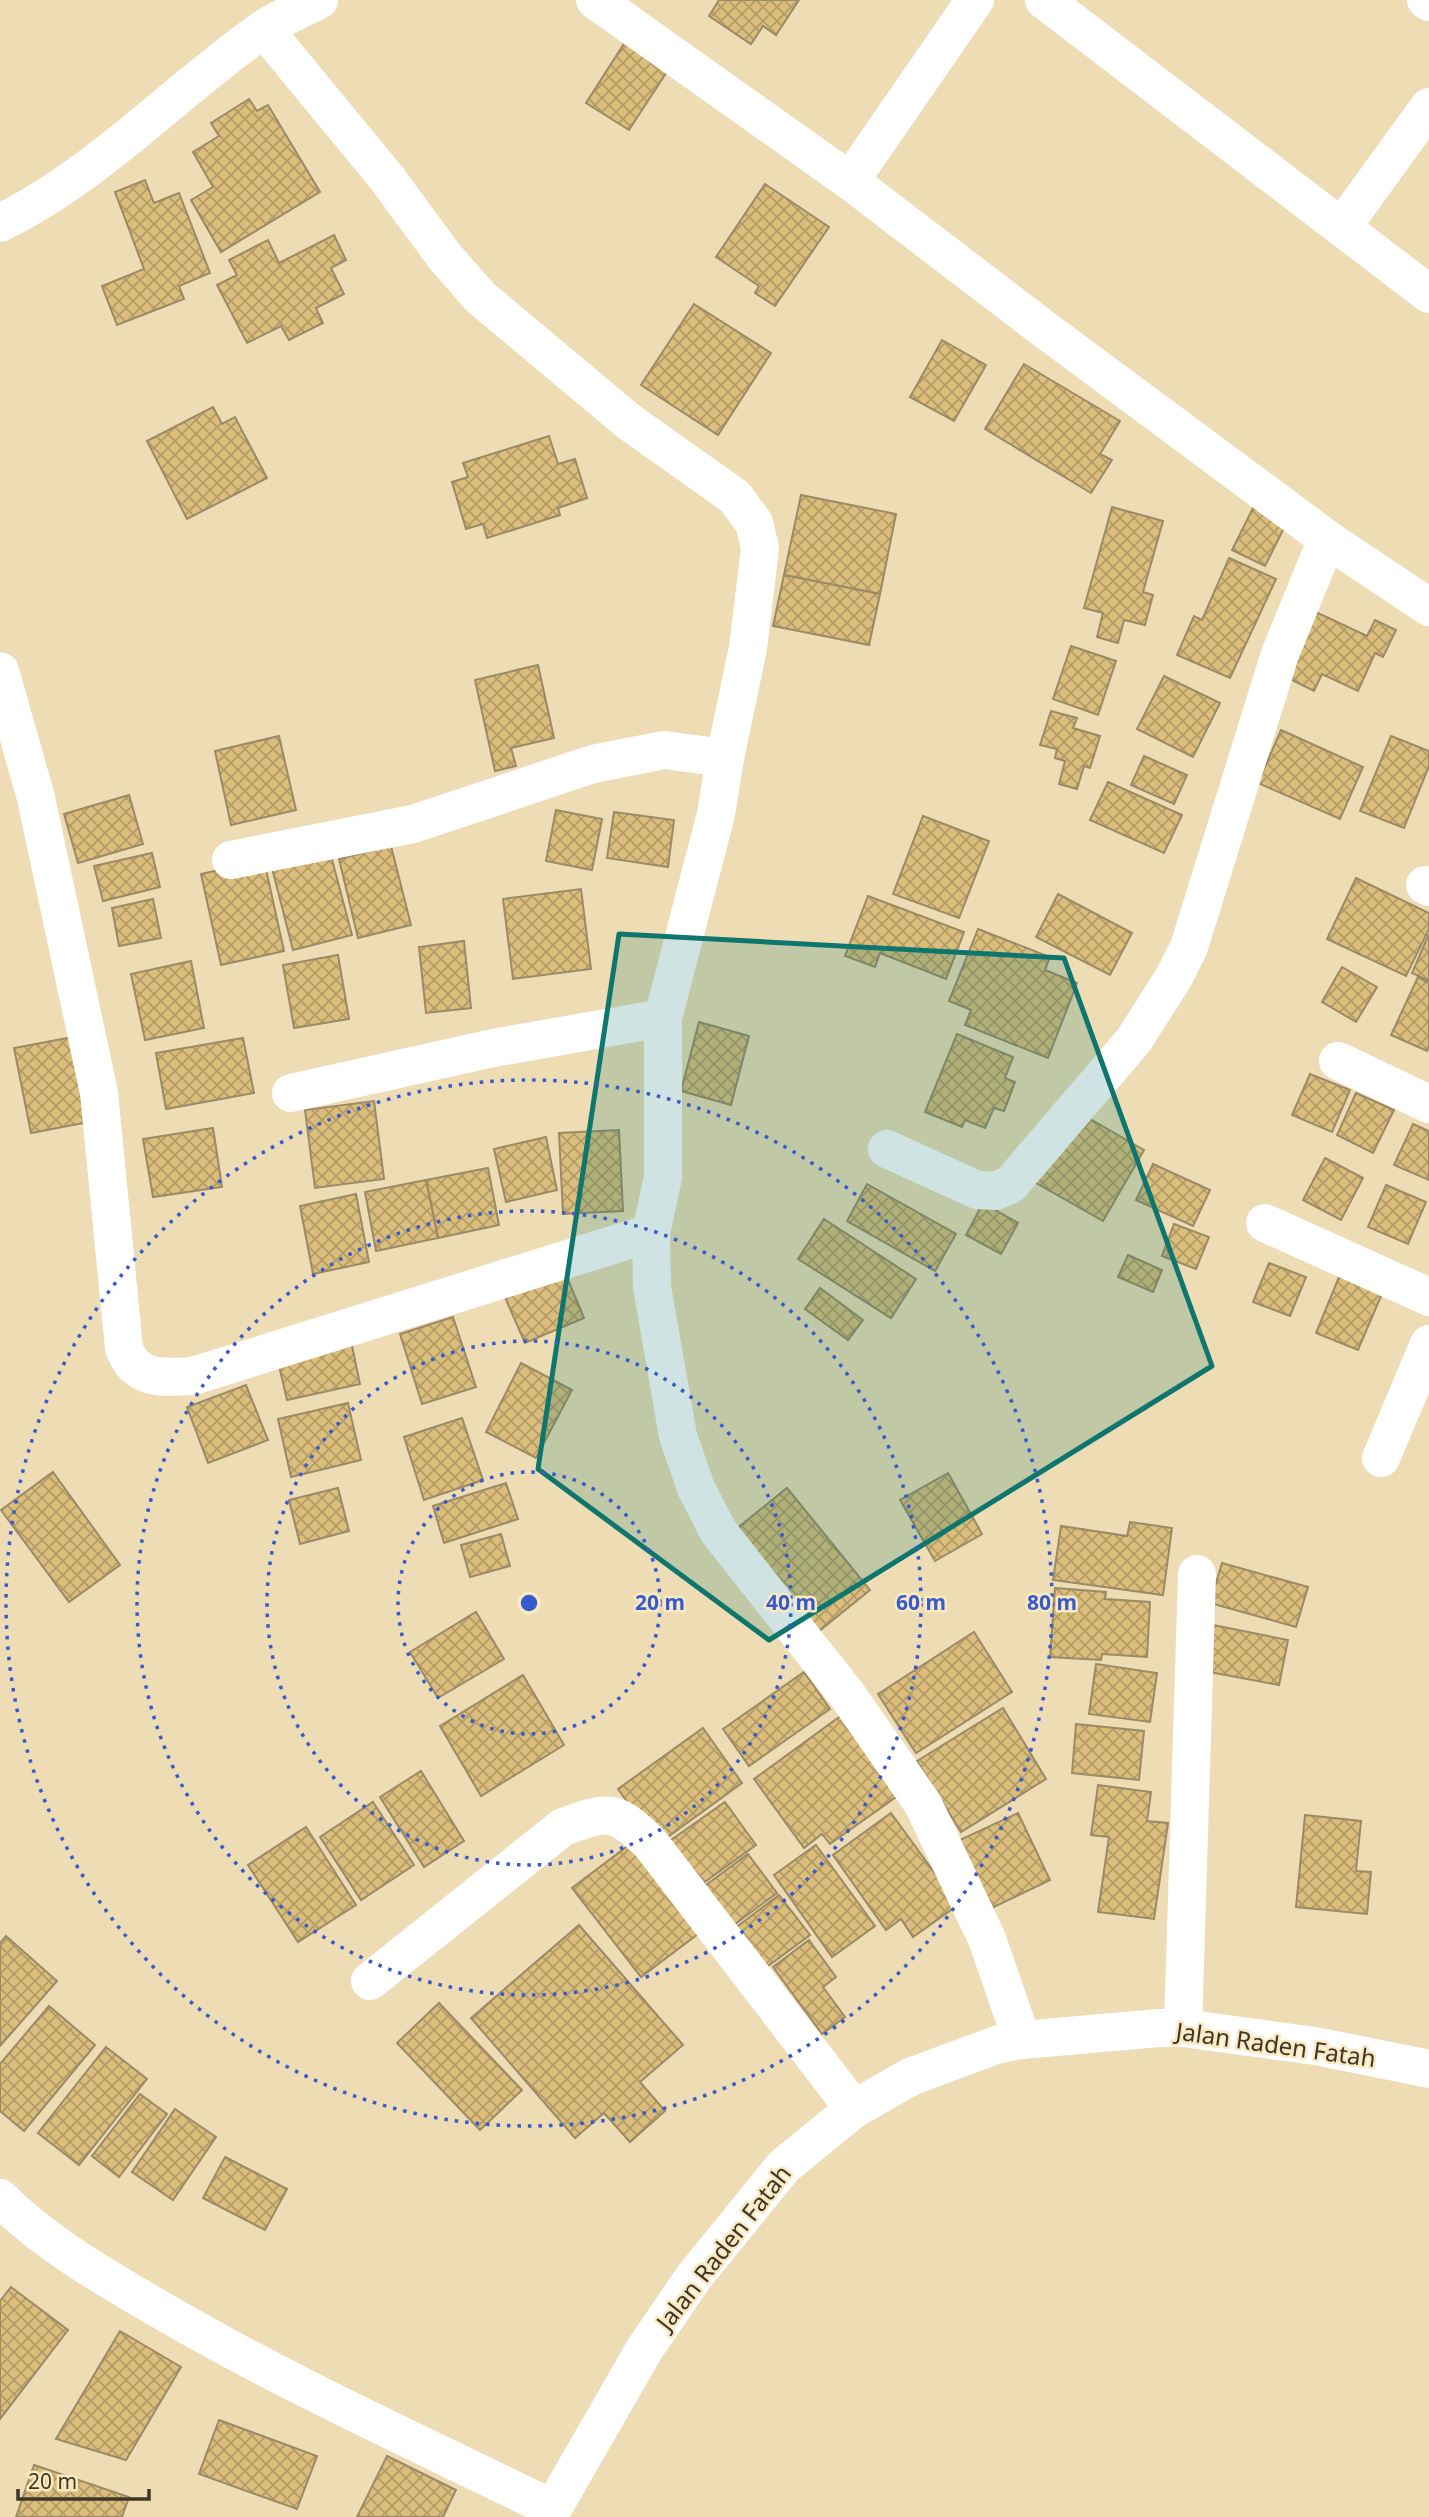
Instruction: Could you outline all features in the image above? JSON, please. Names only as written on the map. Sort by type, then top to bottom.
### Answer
[{"type":"main road","points":[[0,223],[96,162],[264,29],[319,0]]},
{"type":"main road","points":[[594,0],[850,181],[1327,539],[1429,607]]},
{"type":"main road","points":[[850,181],[975,0]]},
{"type":"main road","points":[[1044,0],[1429,294]]},
{"type":"main road","points":[[264,29],[386,177],[445,257],[480,297],[628,421],[735,497],[754,523],[760,548],[748,648],[716,814],[663,1018],[663,1177],[651,1233],[652,1287],[678,1436],[696,1488],[718,1531],[848,1696],[923,1804],[987,1939],[1022,2040]]},
{"type":"main road","points":[[1342,227],[1429,107]]},
{"type":"main road","points":[[887,1149],[977,1190],[995,1191],[1010,1185],[1134,1040],[1174,977],[1189,947],[1280,654],[1327,539]]},
{"type":"main road","points":[[0,671],[36,798],[99,1093],[124,1349],[128,1360],[138,1370],[157,1377],[194,1376],[651,1233]]},
{"type":"main road","points":[[231,860],[413,824],[593,764],[664,750],[725,758]]},
{"type":"main road","points":[[291,1093],[493,1048],[663,1018]]},
{"type":"main road","points":[[1338,1061],[1429,1104]]},
{"type":"main road","points":[[1265,1223],[1429,1297]]},
{"type":"main road","points":[[1381,1458],[1429,1345]]},
{"type":"main road","points":[[1183,2028],[1197,1574]]},
{"type":"main road","points":[[370,1980],[563,1827],[594,1815],[612,1815],[627,1821],[650,1843],[854,2109]]},
{"type":"main road","name":"Jalan Raden Fatah","points":[[550,2513],[644,2350],[693,2278],[784,2166],[854,2109],[910,2077],[999,2044],[1160,2028],[1183,2028],[1315,2046],[1429,2069]]},
{"type":"main road","points":[[0,2197],[48,2238],[126,2290],[217,2343],[550,2513]]},
{"type":"highlighted area","points":[[619,934],[1064,958],[1212,1366],[769,1640],[538,1469]]},
{"type":"building","points":[[719,0],[799,0],[776,35],[763,26],[751,44],[709,16]]},
{"type":"building","points":[[627,39],[670,67],[629,130],[586,103]]},
{"type":"building","points":[[249,99],[257,111],[268,105],[320,192],[221,252],[191,200],[213,187],[193,152],[219,136],[211,123]]},
{"type":"building","points":[[145,180],[154,203],[179,193],[210,273],[179,286],[184,299],[117,325],[102,286],[144,269],[115,192]]},
{"type":"building","points":[[765,184],[829,227],[775,306],[755,293],[759,286],[716,257]]},
{"type":"building","points":[[334,235],[346,260],[331,268],[344,294],[316,308],[323,323],[289,340],[281,326],[247,343],[217,285],[237,275],[229,260],[268,240],[279,263]]},
{"type":"building","points":[[694,304],[771,353],[718,435],[641,385]]},
{"type":"building","points":[[942,340],[986,365],[954,421],[910,397]]},
{"type":"building","points":[[1024,364],[1120,421],[1100,454],[1112,460],[1091,493],[985,429]]},
{"type":"building","points":[[213,407],[222,424],[235,417],[267,478],[187,519],[147,441]]},
{"type":"building","points":[[549,436],[558,464],[575,459],[587,498],[558,508],[560,515],[487,538],[483,524],[466,529],[452,482],[468,477],[463,463]]},
{"type":"building","points":[[801,495],[896,514],[880,594],[784,575]]},
{"type":"building","points":[[1254,506],[1287,522],[1265,566],[1232,550]]},
{"type":"building","points":[[1112,507],[1163,521],[1143,592],[1153,595],[1145,625],[1124,620],[1118,643],[1097,637],[1103,613],[1084,608]]},
{"type":"building","points":[[1229,558],[1276,579],[1230,678],[1177,655],[1194,616],[1202,620]]},
{"type":"building","points":[[784,575],[880,594],[869,645],[773,626]]},
{"type":"building","points":[[1307,608],[1367,636],[1375,620],[1396,630],[1383,657],[1375,653],[1358,691],[1322,674],[1314,691],[1284,676]]},
{"type":"building","points":[[1071,646],[1116,661],[1098,715],[1053,699]]},
{"type":"building","points":[[538,665],[554,738],[511,748],[516,766],[495,771],[475,680]]},
{"type":"building","points":[[1164,676],[1220,703],[1193,757],[1137,729]]},
{"type":"building","points":[[1051,711],[1077,718],[1073,728],[1100,736],[1090,768],[1084,766],[1077,789],[1059,784],[1065,761],[1055,758],[1057,749],[1040,745]]},
{"type":"building","points":[[1281,730],[1363,767],[1340,819],[1258,783]]},
{"type":"building","points":[[279,736],[296,810],[231,825],[215,751]]},
{"type":"building","points":[[1391,736],[1429,751],[1429,766],[1404,828],[1360,811]]},
{"type":"building","points":[[1144,756],[1187,775],[1174,804],[1131,785]]},
{"type":"building","points":[[1108,782],[1182,815],[1164,853],[1090,820]]},
{"type":"building","points":[[129,795],[143,844],[78,863],[64,814]]},
{"type":"building","points":[[556,810],[602,819],[592,870],[546,861]]},
{"type":"building","points":[[614,812],[674,820],[668,867],[607,858]]},
{"type":"building","points":[[923,816],[989,841],[959,918],[893,894]]},
{"type":"building","points":[[391,846],[411,925],[358,938],[339,859]]},
{"type":"building","points":[[330,852],[352,935],[293,950],[272,868]]},
{"type":"building","points":[[152,853],[160,887],[103,901],[94,866]]},
{"type":"building","points":[[264,860],[284,951],[221,965],[201,874]]},
{"type":"building","points":[[1356,878],[1429,913],[1429,929],[1406,976],[1327,939]]},
{"type":"building","points":[[581,889],[591,969],[513,979],[503,899]]},
{"type":"building","points":[[1058,894],[1132,933],[1110,975],[1036,937]]},
{"type":"building","points":[[868,896],[964,932],[946,979],[880,953],[875,967],[845,956]]},
{"type":"building","points":[[153,899],[161,938],[119,946],[112,908]]},
{"type":"building","points":[[978,929],[1050,957],[1045,970],[1077,983],[1048,1058],[965,1025],[971,1010],[949,1001]]},
{"type":"building","points":[[1429,934],[1429,981],[1412,973]]},
{"type":"building","points":[[464,941],[471,1008],[426,1013],[419,947]]},
{"type":"building","points":[[338,955],[349,1019],[294,1028],[283,965]]},
{"type":"building","points":[[191,961],[204,1028],[145,1040],[131,974]]},
{"type":"building","points":[[1342,967],[1377,987],[1356,1022],[1322,1002]]},
{"type":"building","points":[[1418,977],[1429,983],[1427,1051],[1391,1035]]},
{"type":"building","points":[[699,1022],[749,1036],[731,1105],[681,1091]]},
{"type":"building","points":[[957,1034],[1013,1057],[1005,1078],[1015,1082],[1004,1111],[994,1108],[985,1128],[965,1120],[962,1127],[925,1112]]},
{"type":"building","points":[[73,1037],[89,1122],[31,1133],[14,1048]]},
{"type":"building","points":[[243,1038],[254,1093],[166,1109],[156,1053]]},
{"type":"building","points":[[1310,1074],[1350,1090],[1332,1132],[1292,1115]]},
{"type":"building","points":[[1356,1093],[1394,1110],[1373,1153],[1337,1135]]},
{"type":"building","points":[[374,1101],[384,1179],[315,1188],[305,1110]]},
{"type":"building","points":[[1078,1112],[1144,1150],[1103,1221],[1036,1183]]},
{"type":"building","points":[[1413,1124],[1429,1131],[1429,1180],[1394,1165]]},
{"type":"building","points":[[213,1128],[222,1187],[153,1197],[143,1139]]},
{"type":"building","points":[[619,1130],[623,1211],[563,1214],[559,1133]]},
{"type":"building","points":[[546,1137],[557,1190],[506,1202],[494,1149]]},
{"type":"building","points":[[1325,1158],[1363,1178],[1341,1220],[1303,1200]]},
{"type":"building","points":[[1153,1164],[1210,1190],[1193,1226],[1136,1200]]},
{"type":"building","points":[[488,1168],[499,1225],[438,1238],[426,1180]]},
{"type":"building","points":[[426,1180],[438,1238],[376,1251],[365,1192]]},
{"type":"building","points":[[867,1184],[956,1234],[935,1271],[847,1221]]},
{"type":"building","points":[[1386,1185],[1426,1202],[1408,1244],[1368,1227]]},
{"type":"building","points":[[356,1194],[369,1262],[313,1274],[300,1206]]},
{"type":"building","points":[[983,1203],[1018,1223],[1001,1254],[966,1235]]},
{"type":"building","points":[[824,1219],[916,1279],[891,1318],[798,1259]]},
{"type":"building","points":[[1174,1224],[1209,1237],[1196,1269],[1162,1256]]},
{"type":"building","points":[[1128,1255],[1162,1270],[1153,1292],[1118,1277]]},
{"type":"building","points":[[1269,1263],[1306,1277],[1290,1316],[1253,1302]]},
{"type":"building","points":[[564,1270],[584,1318],[525,1343],[504,1295]]},
{"type":"building","points":[[1341,1272],[1384,1289],[1358,1350],[1316,1333]]},
{"type":"building","points":[[820,1288],[863,1320],[848,1340],[805,1309]]},
{"type":"building","points":[[453,1317],[476,1387],[422,1404],[400,1334]]},
{"type":"building","points":[[351,1341],[360,1384],[287,1400],[277,1357]]},
{"type":"building","points":[[521,1363],[572,1390],[536,1458],[486,1432]]},
{"type":"building","points":[[246,1385],[268,1440],[208,1463],[187,1407]]},
{"type":"building","points":[[348,1403],[361,1460],[291,1477],[278,1419]]},
{"type":"building","points":[[462,1418],[483,1480],[424,1500],[404,1437]]},
{"type":"building","points":[[53,1472],[120,1565],[69,1602],[1,1510]]},
{"type":"building","points":[[948,1473],[982,1534],[935,1561],[900,1500]]},
{"type":"building","points":[[506,1483],[518,1519],[444,1543],[433,1506]]},
{"type":"building","points":[[338,1488],[349,1531],[300,1544],[289,1500]]},
{"type":"building","points":[[787,1488],[870,1590],[813,1636],[730,1534]]},
{"type":"building","points":[[1130,1522],[1172,1528],[1163,1595],[1053,1580],[1061,1526],[1127,1536]]},
{"type":"building","points":[[501,1534],[510,1566],[470,1577],[461,1545]]},
{"type":"building","points":[[1222,1563],[1308,1587],[1296,1627],[1210,1603]]},
{"type":"building","points":[[1055,1588],[1106,1592],[1105,1599],[1150,1602],[1147,1657],[1102,1654],[1101,1660],[1050,1657]]},
{"type":"building","points":[[476,1612],[504,1659],[438,1698],[410,1652]]},
{"type":"building","points":[[1213,1625],[1288,1640],[1279,1685],[1204,1671]]},
{"type":"building","points":[[974,1632],[1012,1692],[916,1753],[878,1694]]},
{"type":"building","points":[[1096,1664],[1157,1673],[1150,1722],[1089,1714]]},
{"type":"building","points":[[804,1672],[830,1709],[749,1766],[723,1729]]},
{"type":"building","points":[[523,1675],[564,1745],[481,1796],[440,1726]]},
{"type":"building","points":[[1003,1708],[1046,1779],[961,1832],[917,1761]]},
{"type":"building","points":[[842,1715],[899,1795],[830,1844],[822,1834],[804,1848],[754,1779]]},
{"type":"building","points":[[1076,1724],[1144,1731],[1139,1780],[1072,1773]]},
{"type":"building","points":[[703,1728],[742,1783],[658,1844],[618,1789]]},
{"type":"building","points":[[421,1771],[464,1841],[424,1867],[380,1797]]},
{"type":"building","points":[[1098,1785],[1151,1792],[1147,1821],[1168,1823],[1154,1919],[1098,1912],[1109,1837],[1091,1835]]},
{"type":"building","points":[[373,1802],[414,1865],[361,1900],[320,1837]]},
{"type":"building","points":[[725,1802],[756,1845],[695,1889],[664,1845]]},
{"type":"building","points":[[891,1813],[958,1905],[913,1937],[901,1919],[886,1930],[833,1855]]},
{"type":"building","points":[[1018,1813],[1050,1880],[992,1908],[960,1840]]},
{"type":"building","points":[[1305,1815],[1361,1821],[1356,1871],[1371,1872],[1367,1914],[1296,1907]]},
{"type":"building","points":[[306,1827],[356,1905],[298,1942],[248,1865]]},
{"type":"building","points":[[629,1845],[698,1934],[641,1977],[572,1888]]},
{"type":"building","points":[[816,1845],[875,1926],[832,1957],[774,1875]]},
{"type":"building","points":[[748,1854],[777,1893],[727,1930],[698,1891]]},
{"type":"building","points":[[779,1895],[810,1935],[760,1972],[730,1932]]},
{"type":"building","points":[[579,1925],[683,2045],[640,2082],[665,2111],[630,2142],[604,2113],[575,2138],[471,2018]]},
{"type":"building","points":[[6,1936],[57,1981],[0,2046],[0,1943]]},
{"type":"building","points":[[809,1940],[836,1977],[823,1987],[845,2017],[822,2034],[773,1967]]},
{"type":"building","points":[[439,2003],[522,2090],[480,2130],[397,2043]]},
{"type":"building","points":[[49,2006],[95,2045],[24,2131],[0,2111],[0,2064]]},
{"type":"building","points":[[106,2047],[147,2079],[79,2165],[38,2133]]},
{"type":"building","points":[[140,2094],[167,2114],[119,2177],[92,2156]]},
{"type":"building","points":[[175,2109],[216,2137],[173,2200],[132,2172]]},
{"type":"building","points":[[225,2157],[287,2189],[265,2230],[203,2198]]},
{"type":"building","points":[[11,2287],[68,2330],[0,2419],[0,2301]]},
{"type":"building","points":[[120,2331],[181,2367],[126,2460],[56,2439]]},
{"type":"building","points":[[219,2420],[317,2456],[297,2509],[199,2474]]},
{"type":"building","points":[[387,2456],[456,2490],[443,2517],[357,2517]]},
{"type":"building","points":[[34,2465],[129,2497],[122,2517],[16,2517]]}]
